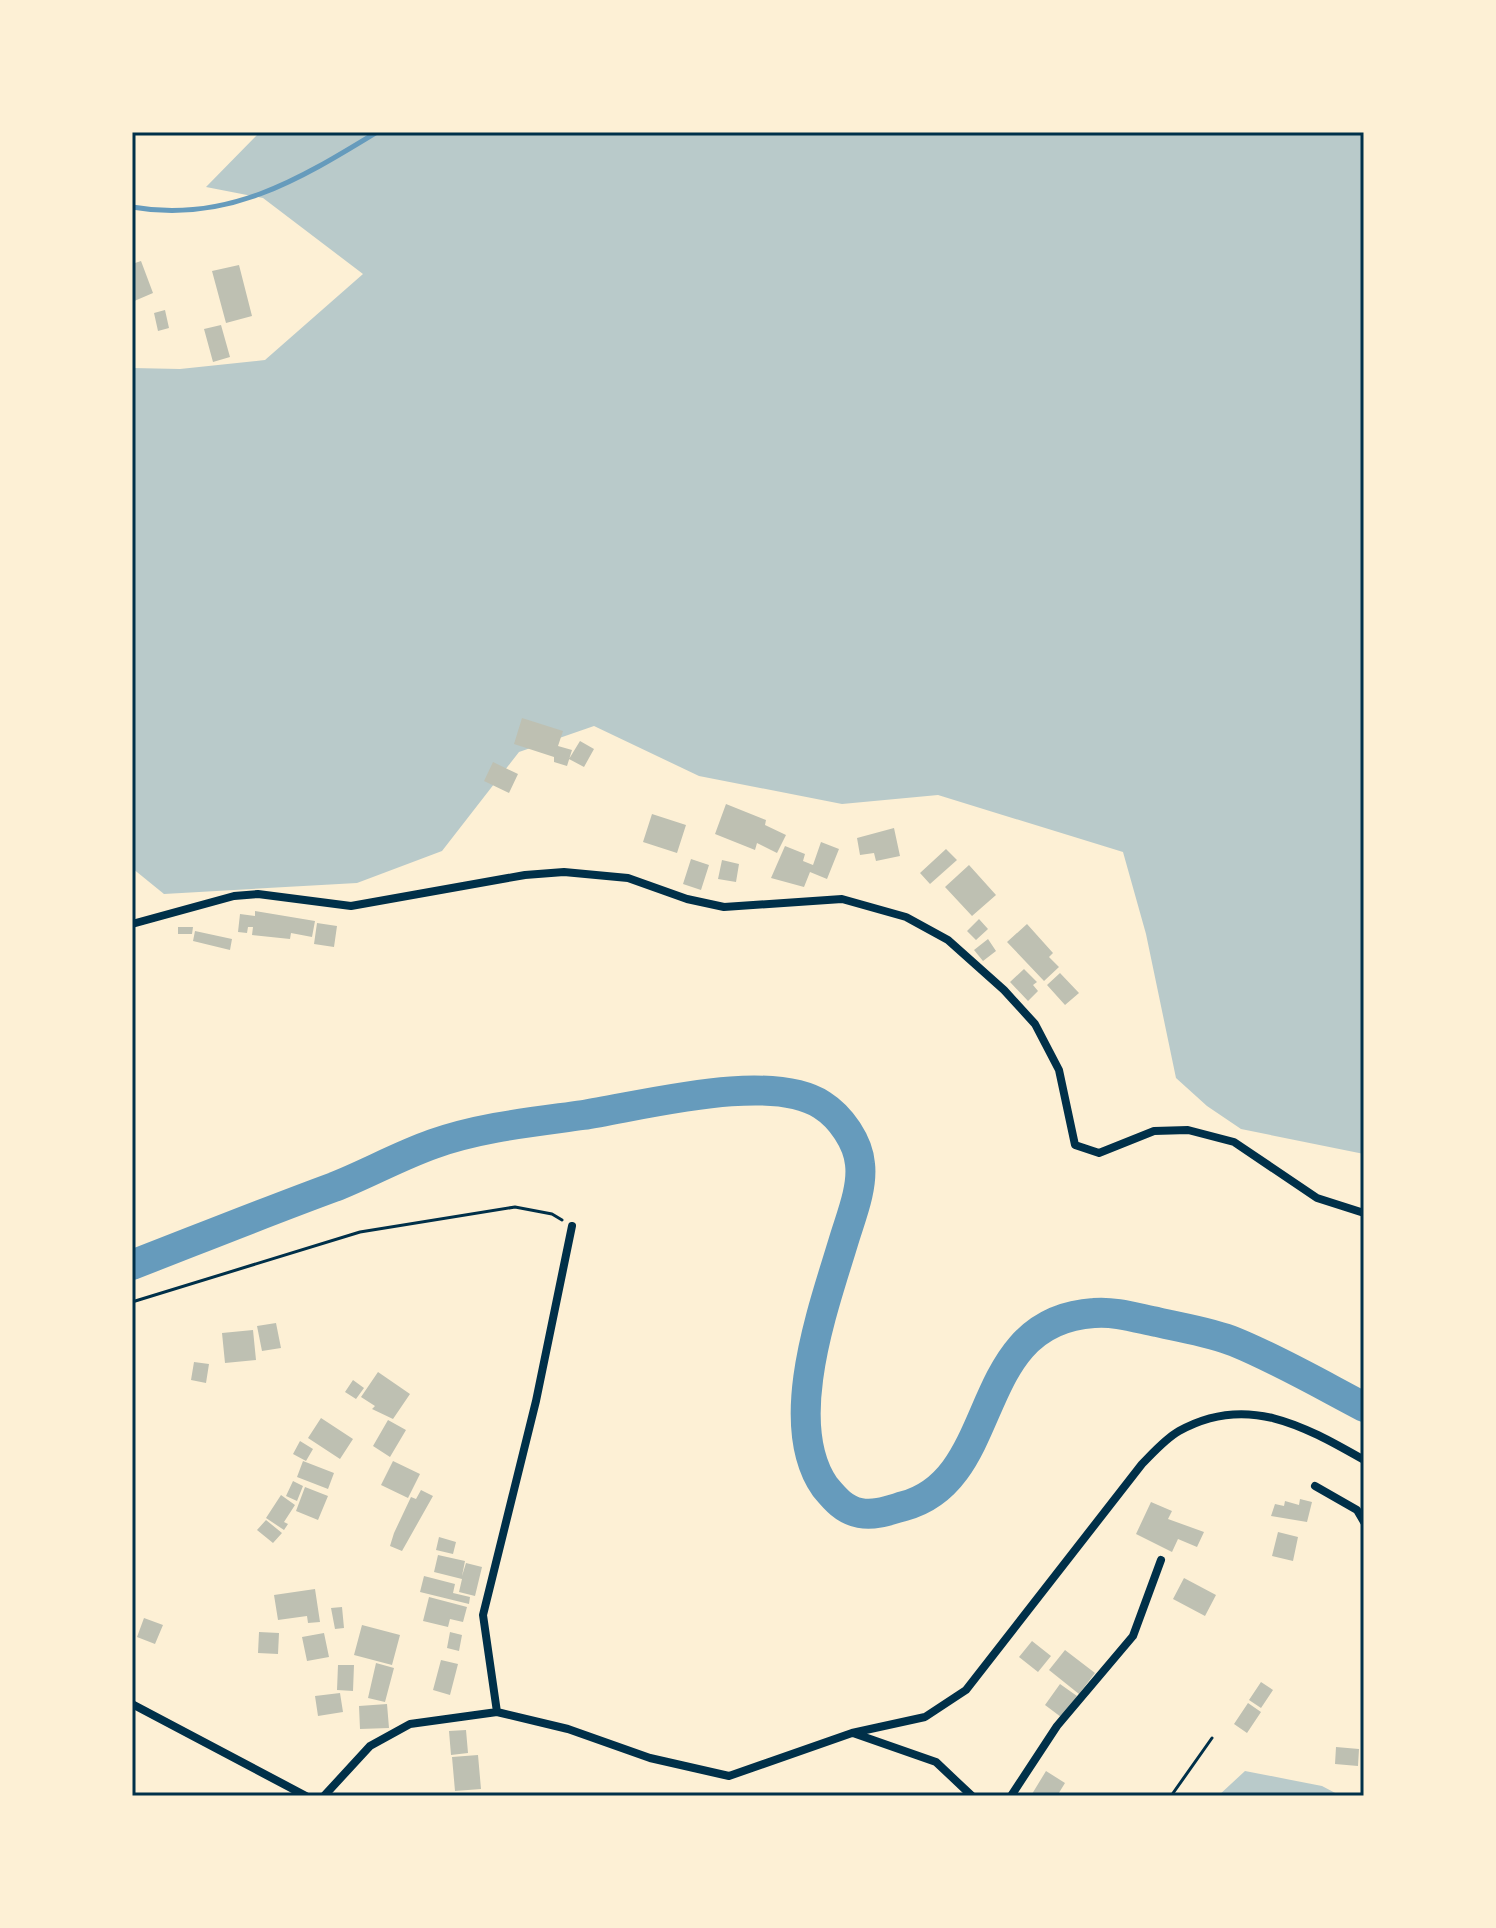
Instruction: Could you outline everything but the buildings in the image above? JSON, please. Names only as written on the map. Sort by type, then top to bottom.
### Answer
[{"type":"street","points":[[132,924],[234,896],[258,894],[351,906],[525,875],[564,872],[628,878],[687,899],[724,907],[842,899],[906,917],[948,940],[1004,990],[1035,1024],[1059,1070],[1075,1145],[1099,1153],[1154,1131],[1188,1130],[1234,1142],[1317,1198],[1364,1213]]},
{"type":"street","points":[[497,1712],[483,1615],[536,1401],[572,1226]]},
{"type":"street","points":[[324,1796],[370,1746],[410,1724],[497,1712],[568,1729],[650,1758],[729,1776],[852,1733],[925,1717],[966,1690],[1142,1464],[1176,1433],[1202,1420],[1245,1412],[1299,1424],[1364,1460]]},
{"type":"street","points":[[1315,1486],[1357,1510],[1364,1522]]},
{"type":"street","points":[[1011,1796],[1057,1726],[1133,1636],[1161,1560]]},
{"type":"street","points":[[132,1704],[306,1796]]},
{"type":"street","points":[[852,1733],[936,1762],[972,1796]]},
{"type":"path","points":[[132,1302],[360,1232],[515,1207],[552,1214],[572,1226]]},
{"type":"path","points":[[1171,1796],[1212,1738]]},
{"type":"shaded area","points":[[260,132],[1364,132],[1364,1154],[1241,1129],[1207,1106],[1176,1078],[1146,934],[1123,852],[938,795],[842,804],[699,776],[594,726],[519,752],[442,851],[357,883],[164,894],[132,868],[132,368],[180,369],[265,360],[363,274],[263,198],[206,187]]},
{"type":"shaded area","points":[[1245,1771],[1322,1786],[1341,1796],[1218,1796]]},
{"type":"waterway","points":[[132,207],[167,211],[200,209],[261,194],[320,166],[377,132]]},
{"type":"waterway","points":[[532,132],[542,132]]},
{"type":"waterway","points":[[132,1265],[451,1138],[705,1094],[771,1091],[799,1095],[829,1110],[847,1131],[859,1156],[858,1194],[817,1333],[806,1400],[806,1432],[812,1461],[825,1487],[836,1500],[854,1512],[882,1512],[904,1506],[936,1490],[958,1466],[1005,1370],[1025,1343],[1054,1322],[1094,1313],[1126,1315],[1226,1339],[1364,1407]]}]
